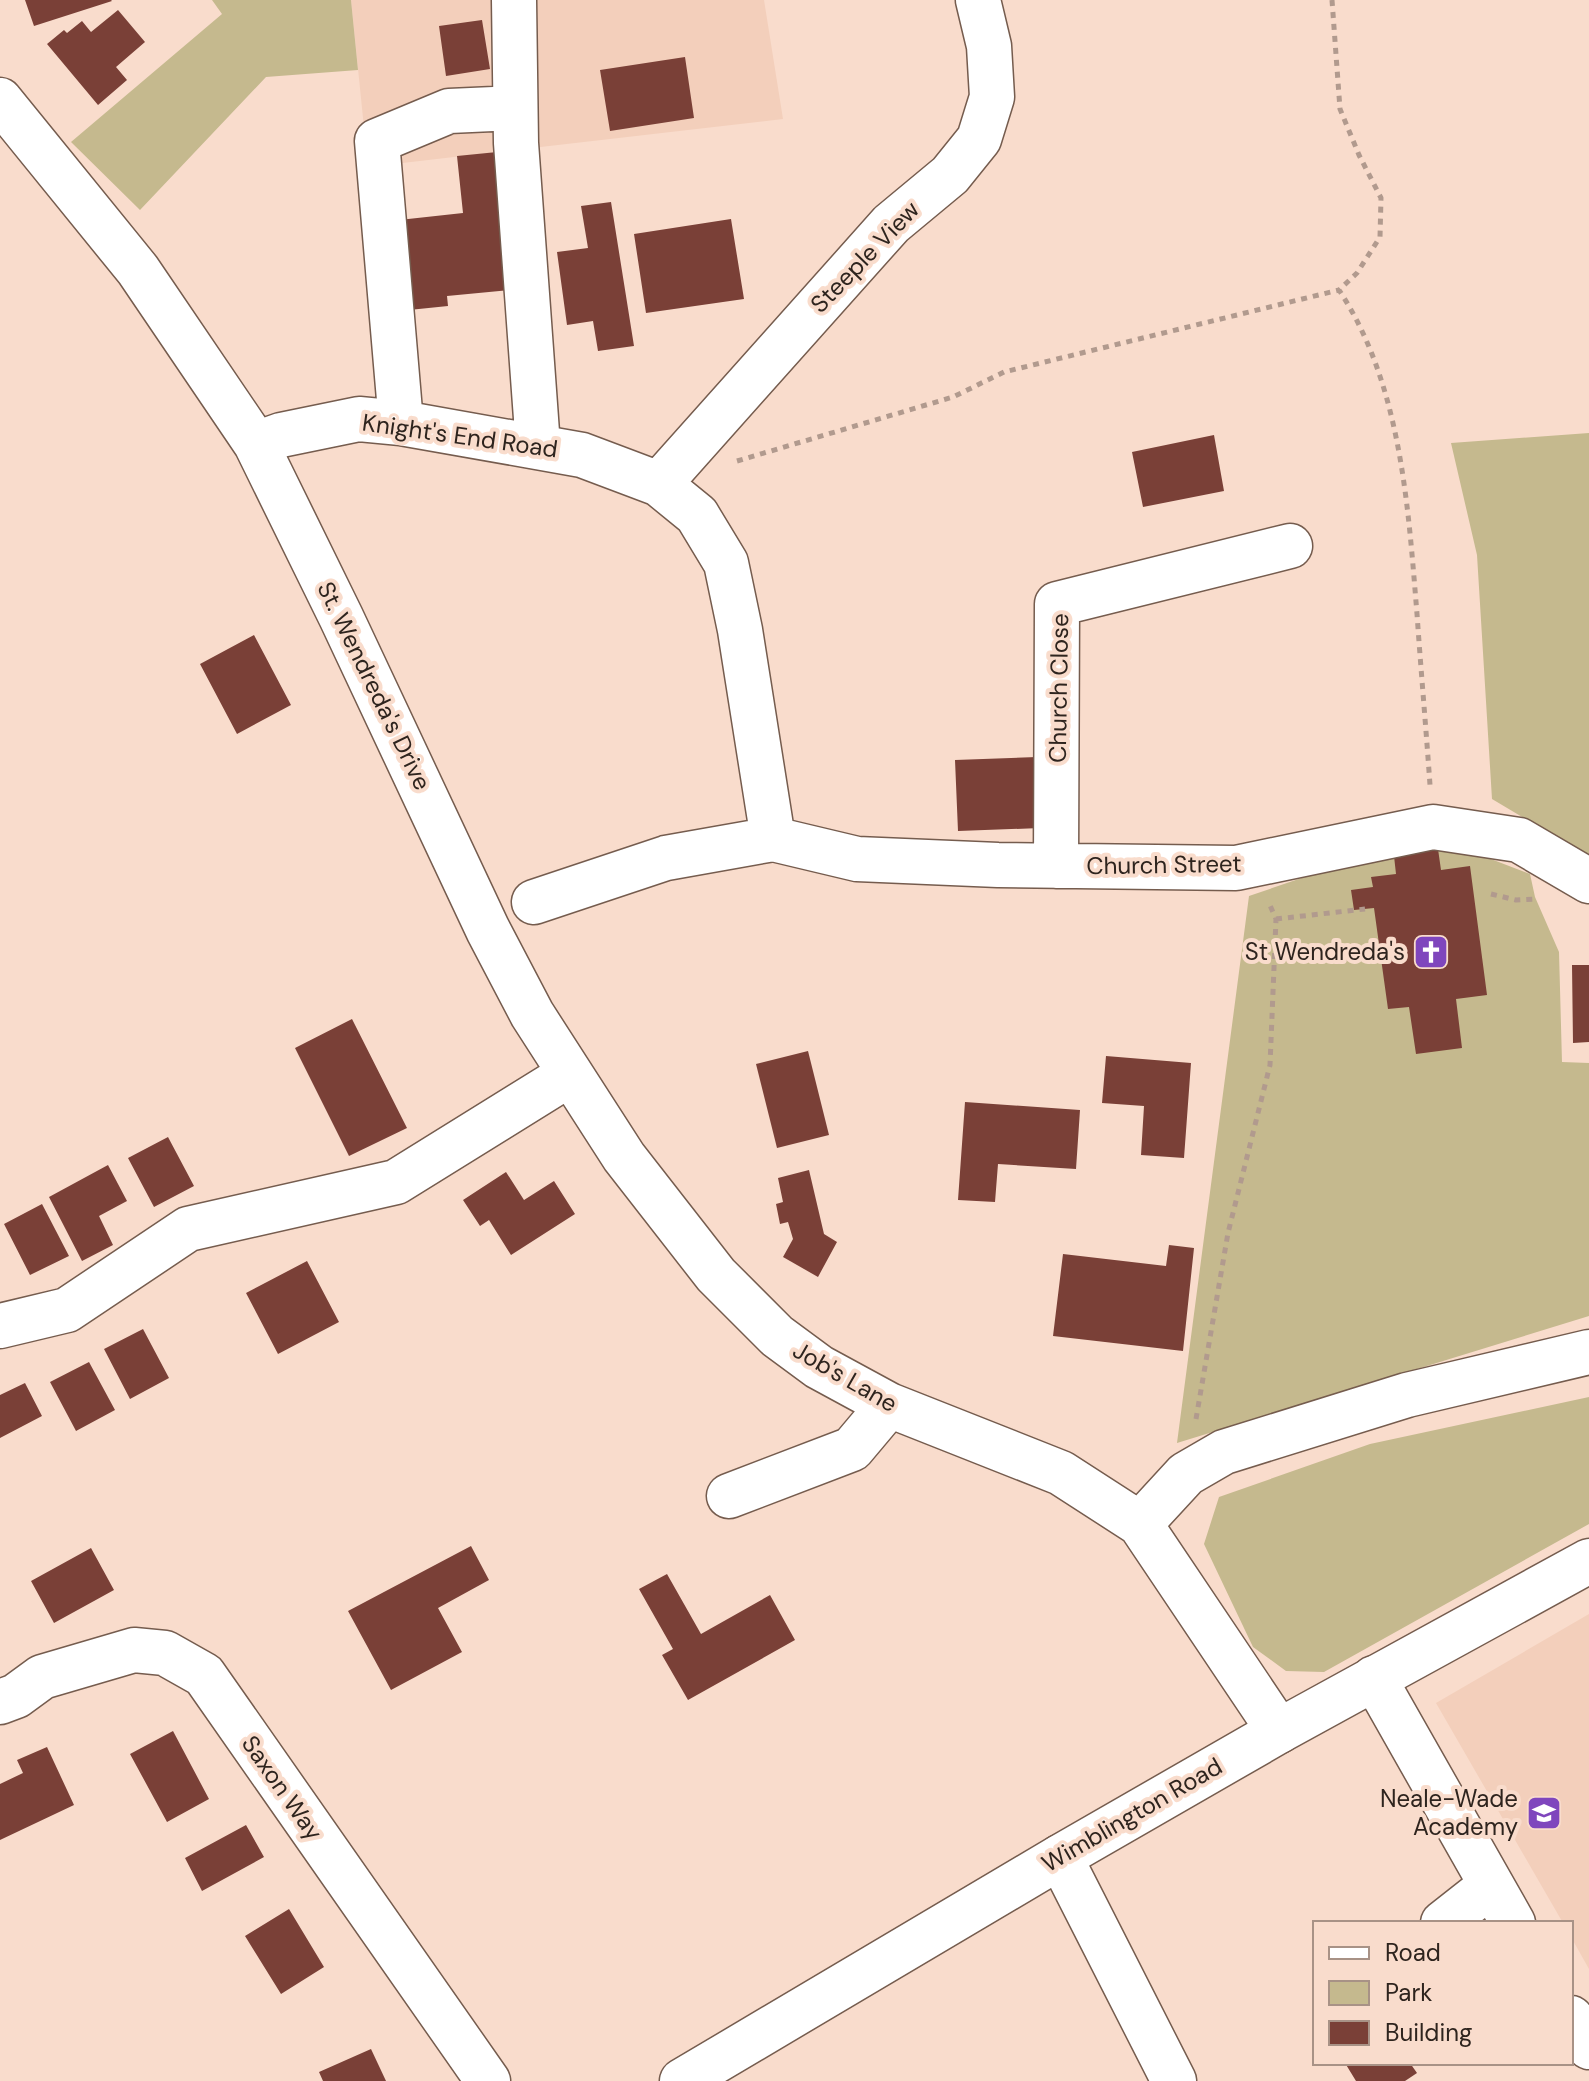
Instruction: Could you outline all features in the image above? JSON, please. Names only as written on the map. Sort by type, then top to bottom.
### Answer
[{"type":"street","points":[[514,0],[515,108],[538,446]]},
{"type":"street","name":"Steeple View","points":[[659,484],[891,224],[950,175],[979,139],[992,97],[989,46],[978,0]]},
{"type":"street","points":[[0,100],[138,270],[256,444]]},
{"type":"street","points":[[401,423],[377,141],[449,111],[515,108]]},
{"type":"street","name":"Knight's End Road","points":[[256,444],[281,435],[359,419],[401,423],[582,455],[659,484],[697,515],[726,563],[740,630],[773,839]]},
{"type":"street","name":"St. Wendreda's Drive","points":[[256,444],[348,631],[488,930]]},
{"type":"street","name":"Church Close","points":[[1056,866],[1057,604],[1290,546]]},
{"type":"street","name":"Church Street","points":[[773,839],[857,859],[1236,868],[1433,827],[1519,840],[1589,881]]},
{"type":"street","points":[[534,902],[666,858],[773,839]]},
{"type":"street","name":"Job's Lane","points":[[488,930],[532,1014],[624,1157],[716,1275],[777,1336],[819,1367],[889,1405],[1061,1473],[1140,1524],[1279,1731]]},
{"type":"street","points":[[0,1326],[67,1310],[188,1229],[396,1182],[570,1074]]},
{"type":"street","points":[[1140,1524],[1186,1474],[1224,1452],[1391,1400],[1589,1352]]},
{"type":"street","points":[[729,1496],[852,1449],[889,1405]]},
{"type":"street","name":"Wimblington Road","points":[[682,2081],[1279,1731],[1589,1561]]},
{"type":"street","name":"Saxon Way","points":[[0,1702],[16,1696],[42,1677],[134,1650],[165,1653],[204,1675],[488,2081]]},
{"type":"street","points":[[1374,1678],[1512,1921]]},
{"type":"street","points":[[1060,1857],[1174,2081]]},
{"type":"street","points":[[1446,1921],[1490,1886]]},
{"type":"street","points":[[1573,2021],[1589,2047]]},
{"type":"path","points":[[732,462],[953,397],[1004,372],[1339,290],[1357,273],[1380,237],[1381,198],[1340,109],[1332,0]]},
{"type":"path","points":[[1339,290],[1359,320],[1386,399],[1408,495],[1433,827]]},
{"type":"path","points":[[1186,1474],[1228,1233],[1270,1065],[1276,919],[1257,864]]},
{"type":"path","points":[[1276,919],[1365,909]]},
{"type":"shaded area","points":[[351,0],[764,0],[783,119],[368,167]]},
{"type":"shaded area","name":"Neale-Wade Academy","points":[[1589,1614],[1589,1969],[1573,1941],[1573,1921],[1562,1921],[1436,1703]]},
{"type":"green space","points":[[212,0],[351,0],[358,70],[266,77],[140,210],[71,142],[222,14]]},
{"type":"green space","points":[[1589,433],[1589,857],[1492,799],[1477,555],[1451,443]]},
{"type":"green space","points":[[1444,841],[1530,874],[1535,897],[1559,952],[1562,1062],[1589,1063],[1589,1316],[1177,1443],[1249,896],[1393,847]]},
{"type":"green space","points":[[1589,1397],[1589,1524],[1324,1672],[1286,1671],[1253,1647],[1204,1544],[1219,1497],[1370,1444]]},
{"type":"building","points":[[25,0],[111,0],[112,1],[34,26]]},
{"type":"building","points":[[118,10],[145,42],[116,67],[127,80],[98,105],[47,44],[82,21],[91,32]]},
{"type":"building","points":[[482,20],[490,69],[446,76],[439,26]]},
{"type":"building","points":[[685,57],[694,118],[610,131],[600,70]]},
{"type":"building","points":[[497,152],[511,290],[447,296],[448,306],[409,310],[399,220],[463,213],[457,156]]},
{"type":"building","points":[[611,202],[634,346],[598,351],[593,321],[567,325],[557,252],[588,248],[581,206]]},
{"type":"building","points":[[731,219],[744,299],[646,313],[634,234]]},
{"type":"building","points":[[1214,435],[1224,491],[1143,507],[1132,452]]},
{"type":"building","points":[[254,635],[291,705],[237,734],[200,664]]},
{"type":"building","points":[[1037,757],[1040,828],[958,831],[955,760]]},
{"type":"building","name":"St Wendreda's","points":[[1437,842],[1441,870],[1470,866],[1487,995],[1456,999],[1462,1048],[1416,1054],[1409,1007],[1388,1009],[1374,908],[1354,910],[1351,890],[1373,887],[1371,877],[1396,874],[1393,847]]},
{"type":"building","points":[[1572,965],[1589,965],[1589,1042],[1573,1043]]},
{"type":"building","points":[[352,1019],[407,1128],[349,1156],[295,1048]]},
{"type":"building","points":[[808,1051],[829,1135],[777,1148],[756,1064]]},
{"type":"building","points":[[1106,1056],[1191,1063],[1184,1158],[1141,1155],[1144,1106],[1102,1103]]},
{"type":"building","points":[[965,1102],[1080,1110],[1076,1169],[998,1164],[995,1202],[958,1200]]},
{"type":"building","points":[[168,1137],[194,1186],[154,1207],[128,1158]]},
{"type":"building","points":[[108,1165],[127,1201],[99,1216],[113,1245],[82,1261],[49,1197]]},
{"type":"building","points":[[809,1170],[824,1234],[837,1242],[818,1277],[783,1257],[793,1239],[788,1222],[780,1224],[776,1204],[783,1202],[778,1178]]},
{"type":"building","points":[[506,1172],[524,1200],[554,1181],[575,1214],[511,1255],[489,1220],[480,1226],[463,1200]]},
{"type":"building","points":[[42,1204],[69,1256],[30,1275],[4,1224]]},
{"type":"building","points":[[1169,1245],[1194,1248],[1183,1351],[1053,1336],[1063,1254],[1166,1266]]},
{"type":"building","points":[[307,1261],[339,1322],[278,1354],[246,1293]]},
{"type":"building","points":[[143,1329],[169,1378],[130,1399],[104,1349]]},
{"type":"building","points":[[89,1362],[115,1410],[76,1431],[50,1382]]},
{"type":"building","points":[[25,1383],[42,1416],[0,1438],[0,1395]]},
{"type":"building","points":[[471,1546],[489,1580],[438,1608],[462,1652],[391,1690],[348,1611]]},
{"type":"building","points":[[91,1548],[114,1590],[54,1623],[31,1581]]},
{"type":"building","points":[[667,1574],[701,1634],[770,1595],[795,1640],[688,1700],[662,1655],[673,1649],[639,1589]]},
{"type":"building","points":[[173,1731],[209,1799],[167,1822],[130,1754]]},
{"type":"building","points":[[47,1747],[74,1805],[0,1840],[0,1784],[23,1773],[17,1760]]},
{"type":"building","points":[[246,1825],[264,1857],[202,1891],[185,1858]]},
{"type":"building","points":[[289,1909],[324,1967],[281,1994],[245,1936]]},
{"type":"building","points":[[371,2049],[386,2081],[323,2081],[319,2072]]},
{"type":"building","points":[[1346,2065],[1411,2065],[1417,2073],[1405,2081],[1356,2081]]},
{"type":"place","name":"St Wendreda's","points":[[1431,952]]},
{"type":"place","name":"Neale-Wade Academy","points":[[1544,1813]]}]
